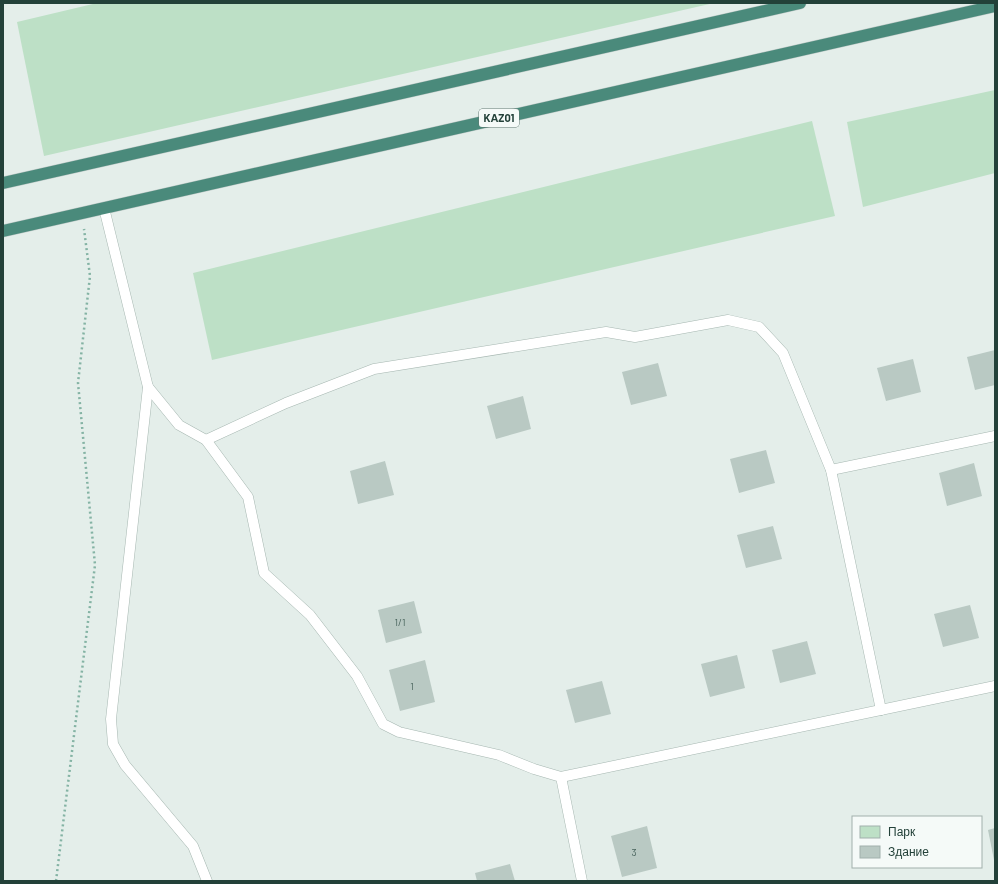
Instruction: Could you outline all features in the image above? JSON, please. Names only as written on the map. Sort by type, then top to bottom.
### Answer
[{"type":"highway","points":[[3,183],[800,3]]},
{"type":"highway","name":"KАZ01","points":[[3,231],[995,6]]},
{"type":"lane","points":[[104,208],[148,387],[111,718],[113,744],[125,765],[193,846],[207,881]]},
{"type":"lane","points":[[206,440],[286,403],[374,369],[606,332],[635,337],[728,320],[759,327],[783,353],[831,470],[881,710]]},
{"type":"lane","points":[[148,387],[178,425],[206,440],[248,496],[264,573],[310,615],[357,676],[383,724],[399,732],[499,754],[534,769],[561,777],[995,686]]},
{"type":"lane","points":[[831,470],[995,436]]},
{"type":"lane","points":[[561,777],[582,881]]},
{"type":"path","points":[[56,881],[96,565],[78,383],[90,276],[82,213]]},
{"type":"green space","points":[[97,3],[714,3],[44,156],[17,22]]},
{"type":"green space","points":[[995,90],[995,173],[863,207],[847,122]]},
{"type":"green space","points":[[812,121],[835,216],[212,360],[193,273]]},
{"type":"building","points":[[995,350],[995,385],[975,390],[967,357]]},
{"type":"building","points":[[913,359],[921,392],[886,401],[877,368]]},
{"type":"building","points":[[658,363],[667,396],[631,405],[622,372]]},
{"type":"building","points":[[523,396],[531,429],[496,439],[487,406]]},
{"type":"building","points":[[766,450],[775,483],[739,493],[730,459]]},
{"type":"building","points":[[385,461],[394,495],[358,504],[350,471]]},
{"type":"building","points":[[974,463],[982,496],[947,506],[939,473]]},
{"type":"building","points":[[773,526],[782,559],[746,568],[737,535]]},
{"type":"building","points":[[414,601],[422,633],[386,643],[378,610]]},
{"type":"building","points":[[970,605],[979,638],[943,647],[934,614]]},
{"type":"building","points":[[807,641],[816,674],[780,683],[772,650]]},
{"type":"building","points":[[737,655],[745,688],[710,697],[701,664]]},
{"type":"building","points":[[425,660],[435,702],[400,711],[389,670]]},
{"type":"building","points":[[602,681],[611,714],[575,723],[566,690]]},
{"type":"building","points":[[647,826],[657,868],[622,877],[611,836]]},
{"type":"building","points":[[995,828],[995,860],[994,860],[988,830]]},
{"type":"building","points":[[510,864],[515,881],[477,881],[475,873]]}]
